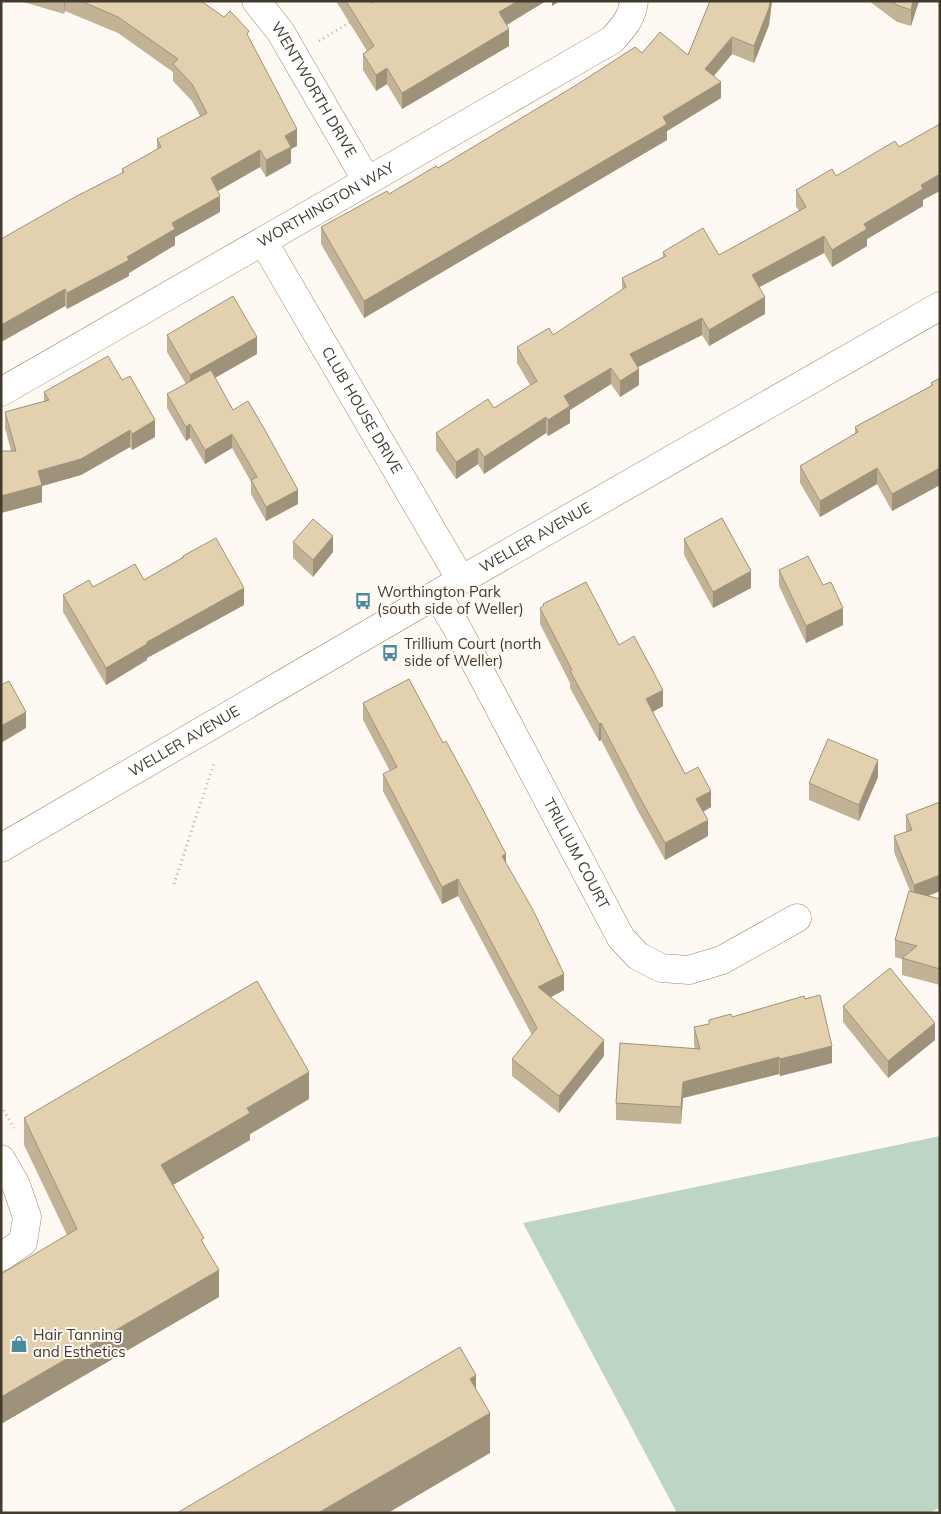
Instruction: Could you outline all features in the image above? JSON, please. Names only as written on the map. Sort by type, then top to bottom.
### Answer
[{"type":"street","name":"WENTWORTH DRIVE","points":[[256,1],[280,31],[367,181]]},
{"type":"street","name":"WORTHINGTON WAY","points":[[1,392],[612,40],[626,25],[634,7],[634,1]]},
{"type":"street","name":"CLUB HOUSE DRIVE","points":[[263,241],[461,580]]},
{"type":"street","name":"WELLER AVENUE","points":[[1,848],[461,580],[940,306]]},
{"type":"street","name":"TRILLIUM COURT","points":[[437,595],[456,626],[621,938],[638,956],[661,968],[689,970],[722,960],[797,918]]},
{"type":"street","points":[[1,1159],[16,1185],[27,1217],[22,1242],[1,1257]]},
{"type":"path","points":[[294,55],[353,21]]},
{"type":"path","points":[[174,884],[214,763]]},
{"type":"path","points":[[1,1106],[14,1128]]},
{"type":"green space","points":[[940,1136],[940,1508],[928,1513],[677,1513],[523,1223]]},
{"type":"building","points":[[81,1],[201,1],[224,17],[230,11],[249,31],[247,34],[297,129],[285,136],[291,147],[266,160],[260,150],[211,178],[220,196],[172,223],[175,229],[127,257],[129,260],[67,293],[65,289],[1,325],[1,239],[124,172],[122,169],[161,147],[157,139],[207,113],[192,84],[173,64],[178,59],[118,17]]},
{"type":"building","points":[[346,1],[372,1],[372,3],[375,1],[518,1],[499,12],[509,29],[402,93],[387,68],[376,75],[363,54],[374,46]]},
{"type":"building","points":[[710,1],[770,1],[754,46],[732,37],[705,69],[721,82],[663,117],[667,124],[364,301],[321,227],[387,191],[389,194],[436,166],[438,168],[578,84],[635,47],[642,53],[660,32],[688,55]]},
{"type":"building","points":[[892,1],[913,1],[911,10],[897,5]]},
{"type":"building","points":[[940,124],[940,174],[921,185],[923,189],[864,224],[867,229],[832,250],[824,236],[752,275],[765,297],[709,330],[702,318],[630,354],[639,369],[620,381],[611,368],[564,396],[570,406],[548,420],[546,417],[484,457],[478,448],[456,462],[436,433],[488,399],[494,408],[537,381],[517,347],[549,328],[553,335],[626,287],[622,278],[666,256],[663,252],[703,228],[719,255],[806,207],[796,190],[832,169],[836,176],[895,141],[899,147]]},
{"type":"building","points":[[233,296],[257,337],[190,375],[167,335]]},
{"type":"building","points":[[108,356],[122,380],[130,376],[155,420],[132,434],[130,430],[81,459],[38,471],[42,485],[1,496],[1,451],[16,451],[5,412],[49,400],[44,392]]},
{"type":"building","points":[[211,370],[233,410],[248,401],[298,490],[266,507],[251,480],[257,477],[232,434],[205,450],[190,424],[186,427],[167,394]]},
{"type":"building","points":[[940,378],[940,468],[892,494],[877,468],[820,501],[800,466],[858,432],[855,427],[933,385],[931,383]]},
{"type":"building","points":[[722,518],[751,571],[713,592],[684,539]]},
{"type":"building","points":[[313,519],[333,536],[313,560],[293,542]]},
{"type":"building","points":[[216,538],[244,588],[147,642],[147,644],[106,668],[63,595],[89,580],[93,587],[135,564],[144,580]]},
{"type":"building","points":[[808,556],[823,585],[831,582],[843,608],[806,626],[779,570]]},
{"type":"building","points":[[586,582],[619,645],[634,636],[663,690],[646,699],[685,774],[698,767],[711,791],[696,799],[708,820],[665,843],[601,723],[599,724],[570,671],[572,670],[540,608],[543,604]]},
{"type":"building","points":[[409,679],[443,743],[446,741],[479,802],[506,854],[502,856],[533,910],[564,974],[538,987],[604,1040],[559,1096],[512,1059],[537,1028],[458,879],[442,887],[383,774],[397,767],[363,703]]},
{"type":"building","points":[[9,681],[26,712],[1,726],[1,685]]},
{"type":"building","points":[[828,739],[878,760],[859,805],[809,783]]},
{"type":"building","points":[[940,802],[940,875],[914,885],[894,836],[912,830],[906,815]]},
{"type":"building","points":[[909,891],[940,899],[940,969],[902,958],[917,946],[895,940]]},
{"type":"building","points":[[890,968],[935,1023],[888,1061],[843,1006]]},
{"type":"building","points":[[257,981],[309,1072],[247,1108],[250,1113],[161,1165],[204,1238],[201,1240],[219,1270],[1,1397],[1,1274],[77,1229],[24,1118]]},
{"type":"building","points":[[820,995],[832,1046],[780,1059],[779,1057],[683,1082],[681,1107],[616,1103],[620,1043],[700,1049],[694,1027],[709,1024],[709,1020],[731,1014],[732,1017],[804,996],[805,999]]},
{"type":"building","points":[[460,1347],[476,1375],[470,1379],[490,1413],[318,1513],[177,1513]]},
{"type":"place","name":"Worthington Park (south side of Weller)","points":[[363,601]]},
{"type":"place","name":"Trillium Court (north side of Weller)","points":[[390,653]]},
{"type":"place","name":"Hair Tanning and Esthetics","points":[[19,1344]]}]
